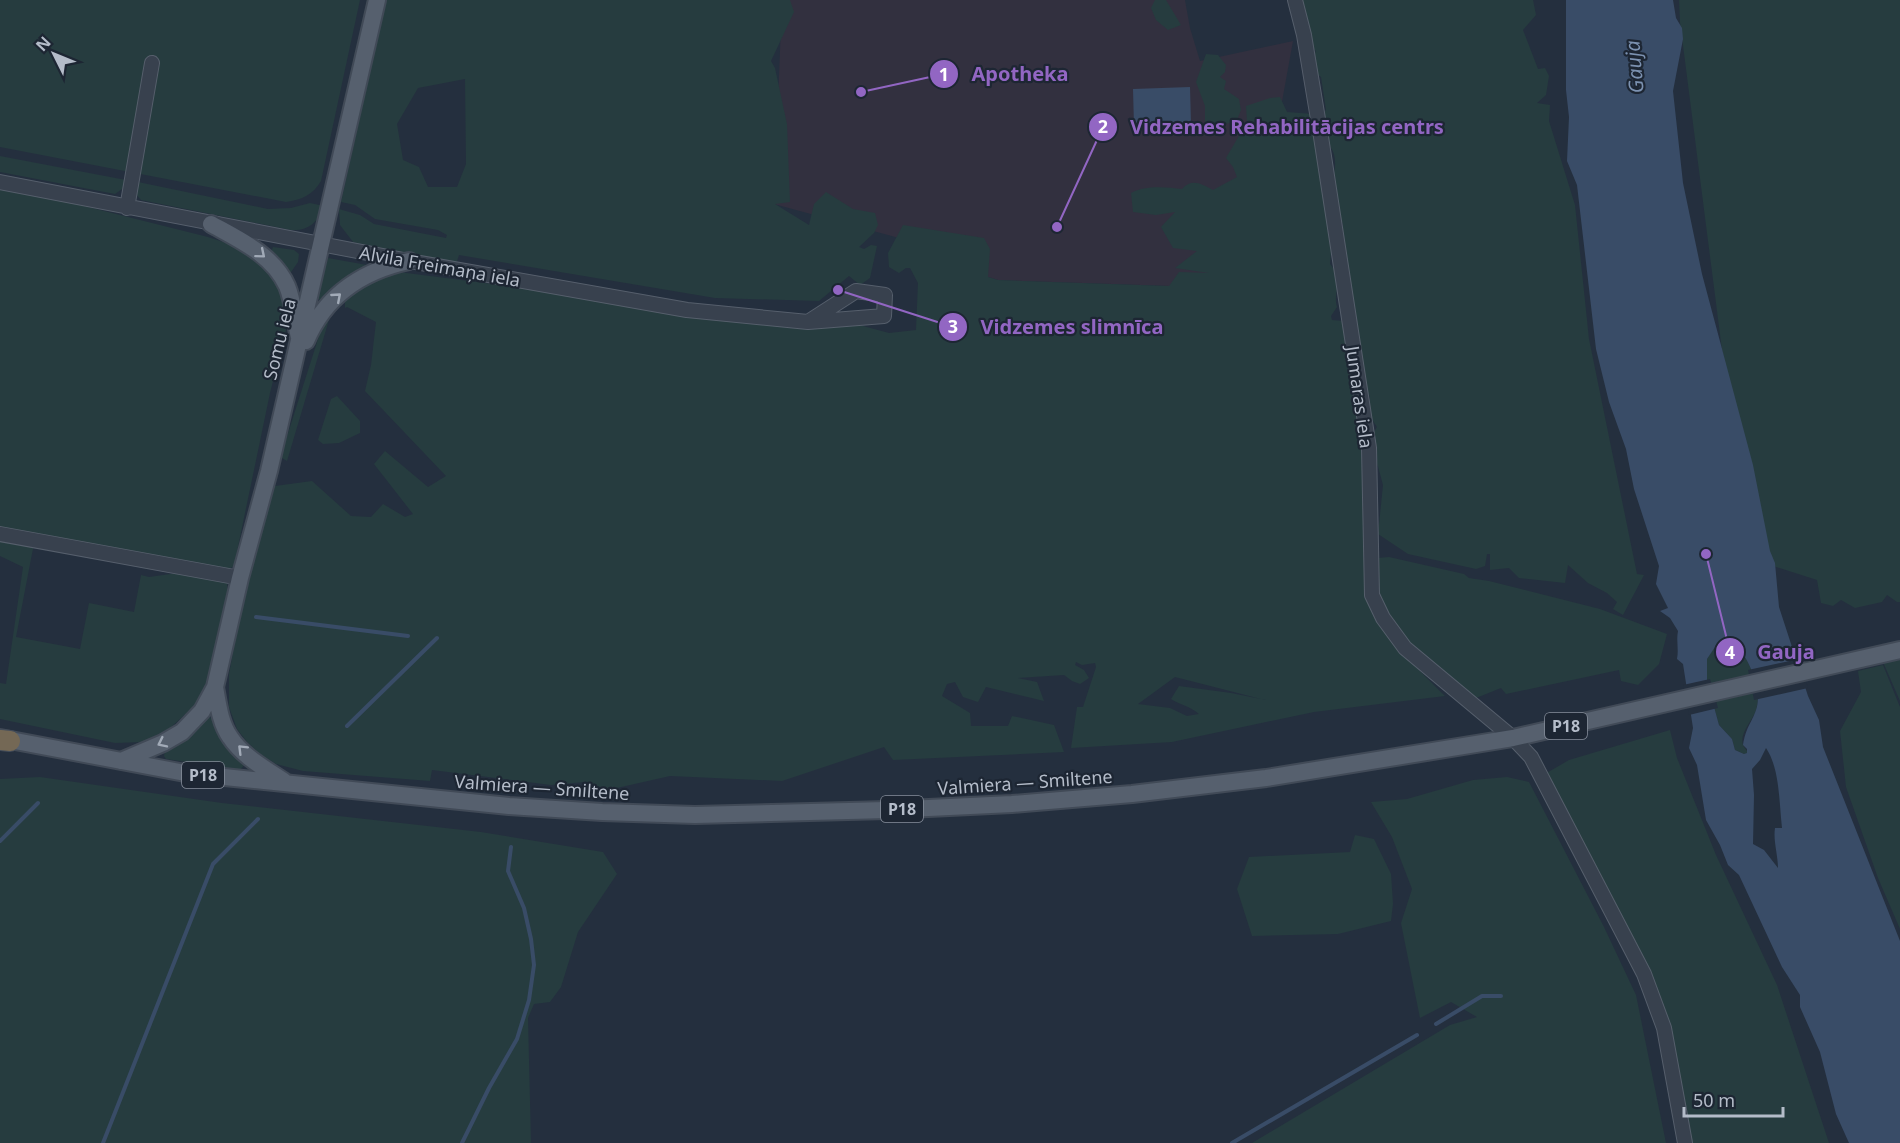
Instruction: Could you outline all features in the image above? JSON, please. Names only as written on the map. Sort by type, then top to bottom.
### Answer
[{"type":"main road","name":"Somu iela","points":[[215,687],[300,341],[377,0]]},
{"type":"main road","points":[[211,224],[250,245],[268,261],[287,286],[300,341]]},
{"type":"main road","points":[[288,384],[311,329],[325,308],[363,278],[385,266],[409,261]]},
{"type":"main road","name":"Valmiera — Smiltene","points":[[3,740],[185,773],[509,806],[695,815],[887,810],[1012,804],[1132,794],[1266,778],[1513,738],[1900,650]]},
{"type":"main road","points":[[119,761],[163,743],[182,732],[202,711],[215,687]]},
{"type":"main road","points":[[215,687],[221,715],[229,736],[258,764],[288,784]]},
{"type":"street","name":"Jumaras iela","points":[[1295,0],[1304,35],[1321,136],[1369,448],[1372,595],[1383,618],[1405,648],[1513,738],[1531,757],[1644,974],[1664,1028],[1685,1143]]},
{"type":"street","points":[[127,208],[152,63]]},
{"type":"street","name":"Alvila Freimaņa iela","points":[[0,182],[409,261],[687,310],[807,322],[884,316],[885,295],[856,291],[807,322]]},
{"type":"street","points":[[0,534],[240,578]]},
{"type":"shaded area","points":[[782,0],[1185,0],[1190,28],[1200,61],[1293,41],[1251,273],[1169,286],[998,280],[988,277],[969,257],[774,204]]},
{"type":"green space","points":[[0,0],[360,0],[321,181],[306,196],[286,202],[0,147]]},
{"type":"green space","points":[[367,0],[370,0],[324,197],[323,195]]},
{"type":"green space","points":[[386,0],[790,0],[794,12],[771,61],[775,68],[787,124],[790,202],[775,204],[809,225],[814,204],[826,192],[853,209],[875,213],[878,225],[874,233],[859,247],[864,249],[871,245],[877,246],[870,278],[860,285],[849,276],[819,301],[715,298],[459,255],[457,261],[453,262],[353,242],[340,225],[339,209],[360,215],[374,224],[446,238],[447,235],[438,230],[375,219],[355,205],[341,202]],"holes":[[[465,79],[466,164],[457,187],[428,187],[419,167],[403,160],[397,124],[418,88]]]},
{"type":"green space","points":[[1155,0],[1166,0],[1181,25],[1168,30],[1156,20],[1151,8]]},
{"type":"green space","points":[[1302,0],[1533,0],[1536,15],[1523,30],[1538,69],[1545,68],[1549,76],[1546,95],[1537,103],[1550,105],[1549,121],[1575,205],[1589,339],[1637,574],[1644,575],[1623,615],[1613,609],[1617,602],[1607,593],[1588,583],[1568,565],[1565,583],[1519,578],[1509,568],[1490,570],[1490,554],[1487,554],[1485,566],[1476,569],[1408,554],[1378,534],[1383,485],[1376,459],[1374,432],[1377,427],[1369,415],[1370,397],[1363,382],[1341,253],[1343,225],[1330,185],[1335,161],[1323,130],[1335,124],[1323,125],[1322,115],[1326,110],[1321,77],[1313,72],[1310,60],[1316,51],[1310,46],[1297,5]]},
{"type":"green space","points":[[1679,0],[1900,0],[1900,602],[1887,595],[1882,602],[1855,608],[1841,600],[1833,606],[1821,603],[1817,580],[1770,565],[1722,350]]},
{"type":"green space","points":[[1206,54],[1218,55],[1226,65],[1225,72],[1220,77],[1226,81],[1224,89],[1239,99],[1241,110],[1237,120],[1221,126],[1205,125],[1205,106],[1196,82]]},
{"type":"green space","points":[[1280,97],[1287,112],[1313,114],[1333,229],[1330,264],[1338,281],[1337,307],[1331,316],[1332,320],[1344,321],[1347,352],[1351,361],[1368,452],[1365,582],[1377,615],[1386,630],[1408,658],[1445,696],[1314,712],[1172,742],[1071,748],[1077,707],[1083,707],[1096,667],[1095,663],[1082,665],[1076,662],[1075,665],[1084,670],[1089,678],[1080,684],[1064,675],[1018,678],[1037,682],[1044,701],[986,687],[978,702],[963,697],[955,682],[947,684],[942,696],[970,713],[971,726],[1008,726],[1012,716],[1054,725],[1064,752],[893,760],[884,747],[782,781],[670,776],[608,790],[585,782],[551,785],[432,770],[430,781],[303,771],[276,764],[260,754],[237,729],[229,707],[229,674],[246,583],[275,486],[312,481],[351,516],[371,517],[383,504],[405,517],[413,514],[374,464],[385,451],[428,487],[446,476],[365,391],[371,365],[376,322],[345,308],[345,301],[361,286],[391,271],[807,324],[863,326],[889,333],[916,330],[918,283],[910,268],[899,273],[889,267],[888,253],[903,225],[984,238],[990,249],[988,277],[998,280],[1169,286],[1179,272],[1209,273],[1175,268],[1197,251],[1173,248],[1161,227],[1175,212],[1156,215],[1133,212],[1131,193],[1149,188],[1182,189],[1193,183],[1213,190],[1237,177],[1226,158],[1247,122],[1246,106]],"holes":[[[1175,677],[1261,699],[1179,686],[1171,699],[1199,714],[1187,716],[1170,708],[1138,704]]]},
{"type":"green space","points":[[0,156],[126,180],[125,187],[115,194],[0,172]]},
{"type":"green space","points":[[138,182],[268,209],[291,208],[310,203],[324,206],[319,217],[308,227],[291,230],[141,200],[135,193]]},
{"type":"green space","points":[[0,190],[72,203],[208,237],[248,250],[267,268],[285,301],[287,326],[270,393],[234,566],[227,570],[36,533],[16,637],[80,649],[89,603],[134,612],[141,575],[149,577],[185,572],[227,583],[228,594],[209,676],[200,701],[170,728],[143,742],[115,743],[0,719],[0,683],[6,684],[23,567],[0,556]]},
{"type":"green space","points":[[273,247],[294,250],[299,254],[298,262],[289,275],[270,254]]},
{"type":"green space","points":[[328,258],[367,265],[368,268],[331,291],[321,301],[317,298]]},
{"type":"green space","points":[[331,313],[287,461],[282,458],[282,452],[325,317]]},
{"type":"green space","points":[[337,396],[360,421],[360,433],[339,443],[323,444],[318,440],[331,399]]},
{"type":"green space","points":[[1389,557],[1600,609],[1667,634],[1659,664],[1638,685],[1621,681],[1619,670],[1506,694],[1501,688],[1476,698],[1400,636],[1382,603],[1375,579],[1377,558]]},
{"type":"green space","points":[[1716,644],[1736,645],[1746,658],[1754,675],[1758,702],[1742,740],[1748,753],[1744,754],[1735,750],[1732,739],[1719,725],[1707,681],[1707,659]]},
{"type":"green space","points":[[1900,658],[1900,701],[1883,662]]},
{"type":"green space","points":[[1883,665],[1900,707],[1900,929],[1878,878],[1846,787],[1840,731],[1861,692],[1858,671]]},
{"type":"green space","points":[[209,717],[214,720],[245,764],[240,770],[166,759],[164,756],[165,751]]},
{"type":"green space","points":[[1670,730],[1677,758],[1716,855],[1777,985],[1829,1143],[1680,1143],[1660,1038],[1643,986],[1538,778],[1569,760]]},
{"type":"green space","points":[[40,777],[222,803],[481,832],[603,852],[617,874],[578,932],[561,987],[550,1002],[534,1004],[528,1018],[531,1143],[0,1143],[0,779]]},
{"type":"green space","points":[[1507,777],[1529,782],[1604,927],[1636,995],[1666,1143],[1252,1143],[1450,1025],[1477,1017],[1451,1002],[1420,1018],[1401,923],[1412,889],[1392,837],[1371,802],[1407,799],[1473,780]]},
{"type":"green space","points":[[1355,835],[1374,839],[1391,874],[1393,904],[1391,921],[1338,934],[1252,936],[1237,889],[1249,857],[1350,852]]},
{"type":"water","points":[[1566,0],[1673,0],[1683,39],[1673,91],[1683,183],[1702,274],[1753,465],[1770,551],[1775,563],[1779,607],[1808,696],[1819,720],[1823,747],[1900,941],[1900,1143],[1849,1143],[1836,1114],[1820,1052],[1800,1007],[1800,995],[1782,967],[1739,875],[1728,865],[1706,820],[1697,765],[1689,748],[1693,728],[1683,664],[1677,659],[1678,631],[1670,618],[1660,611],[1668,608],[1656,584],[1659,566],[1634,489],[1626,449],[1609,402],[1596,349],[1577,185],[1567,161],[1569,117],[1566,90]],"holes":[[[1717,644],[1736,645],[1746,658],[1754,675],[1758,702],[1744,739],[1743,745],[1747,749],[1747,753],[1744,754],[1735,750],[1732,739],[1719,725],[1707,681],[1707,659]],[[1766,748],[1774,766],[1779,797],[1782,828],[1775,828],[1778,868],[1764,850],[1753,844],[1752,769]]]},
{"type":"water","points":[[1190,87],[1191,124],[1134,126],[1133,89]]},
{"type":"pier","points":[[1799,659],[1808,688],[1754,700],[1748,670]]},
{"type":"pier","points":[[1710,679],[1718,708],[1689,715],[1683,685]]},
{"type":"waterway","points":[[256,617],[408,636]]},
{"type":"waterway","points":[[347,726],[437,638]]},
{"type":"waterway","points":[[0,841],[38,803]]},
{"type":"waterway","points":[[103,1143],[213,864],[258,819]]},
{"type":"waterway","points":[[462,1143],[489,1088],[517,1039],[529,1000],[534,965],[531,939],[524,908],[508,871],[511,847]]},
{"type":"waterway","points":[[1436,1024],[1482,996],[1501,996]]},
{"type":"waterway","points":[[1232,1143],[1417,1035]]},
{"type":"place","name":"Apotheka","points":[[861,92]]},
{"type":"place","name":"Vidzemes Rehabilitācijas centrs","points":[[1057,227]]},
{"type":"place","name":"Vidzemes slimnīca","points":[[838,290]]},
{"type":"place","name":"Gauja","points":[[1706,554]]}]
